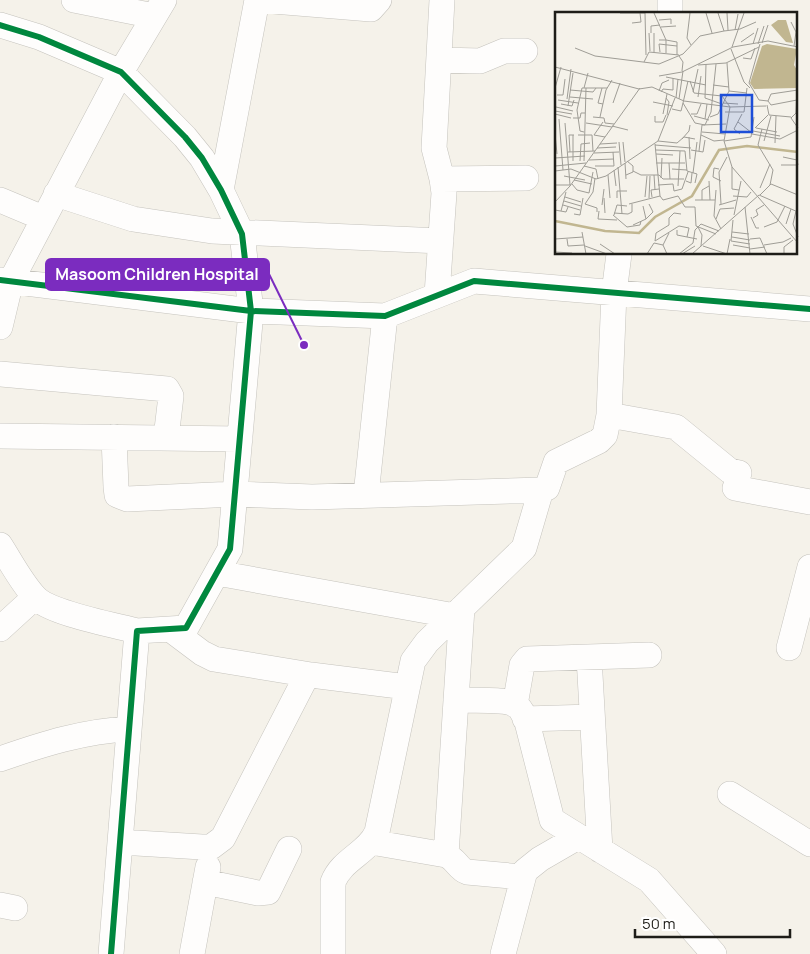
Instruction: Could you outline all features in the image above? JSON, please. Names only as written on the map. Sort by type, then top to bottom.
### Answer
[{"type":"street","points":[[221,190],[259,0],[372,8],[379,0]]},
{"type":"street","points":[[437,296],[444,211],[442,179],[434,148],[442,0]]},
{"type":"street","points":[[0,327],[5,281],[43,218],[121,72],[159,8],[86,1]]},
{"type":"street","points":[[0,25],[39,37],[121,72],[185,136],[202,158],[221,190],[242,234],[251,311],[230,549],[186,628],[137,632],[66,612],[35,598],[0,545]]},
{"type":"street","points":[[440,60],[480,61],[504,51],[525,51]]},
{"type":"street","points":[[442,179],[526,178]]},
{"type":"street","points":[[56,194],[133,219],[165,225],[242,234],[441,240]]},
{"type":"street","points":[[0,200],[43,218]]},
{"type":"street","points":[[114,437],[116,487],[121,498],[235,494],[312,497],[541,490],[546,488],[549,483],[556,462],[599,441],[605,435],[609,415],[614,293],[619,255]]},
{"type":"street","points":[[5,281],[251,311],[385,316],[474,281],[810,309]]},
{"type":"street","points":[[366,495],[385,316]]},
{"type":"street","points":[[0,374],[166,389],[171,396],[166,438]]},
{"type":"street","points":[[609,415],[676,427],[730,471],[737,481],[810,502]]},
{"type":"street","points":[[0,436],[240,439]]},
{"type":"street","points":[[333,954],[333,882],[338,871],[345,863],[370,842],[377,832],[407,687],[417,654],[524,548],[541,490]]},
{"type":"street","points":[[789,648],[810,567]]},
{"type":"street","points":[[217,573],[458,612]]},
{"type":"street","points":[[0,629],[35,598]]},
{"type":"street","points":[[446,855],[456,700],[458,612]]},
{"type":"street","points":[[170,629],[202,653],[214,659],[311,675],[407,687]]},
{"type":"street","points":[[111,954],[137,632]]},
{"type":"street","points":[[649,655],[527,659],[522,665],[520,712],[549,815],[555,824],[649,880],[714,954]]},
{"type":"street","points":[[590,656],[600,850]]},
{"type":"street","points":[[192,954],[211,847],[222,838],[305,679],[311,675]]},
{"type":"street","points":[[456,700],[507,702],[520,712],[592,717]]},
{"type":"street","points":[[0,759],[98,730],[129,729]]},
{"type":"street","points":[[730,794],[810,844]]},
{"type":"street","points":[[503,954],[522,877],[529,866],[578,837]]},
{"type":"street","points":[[120,842],[211,847]]},
{"type":"street","points":[[370,842],[446,855],[456,860],[460,868],[467,872],[522,877]]},
{"type":"street","points":[[205,882],[258,893],[268,892],[289,849]]},
{"type":"cycle path","points":[[0,25],[39,37],[121,72],[185,137],[202,158],[221,190],[242,234],[251,311],[385,316],[474,281],[810,309]]},
{"type":"cycle path","points":[[0,280],[251,311],[230,549],[186,628],[137,631],[111,954]]},
{"type":"place","name":"Masoom Children Hospital","points":[[304,345]]}]
